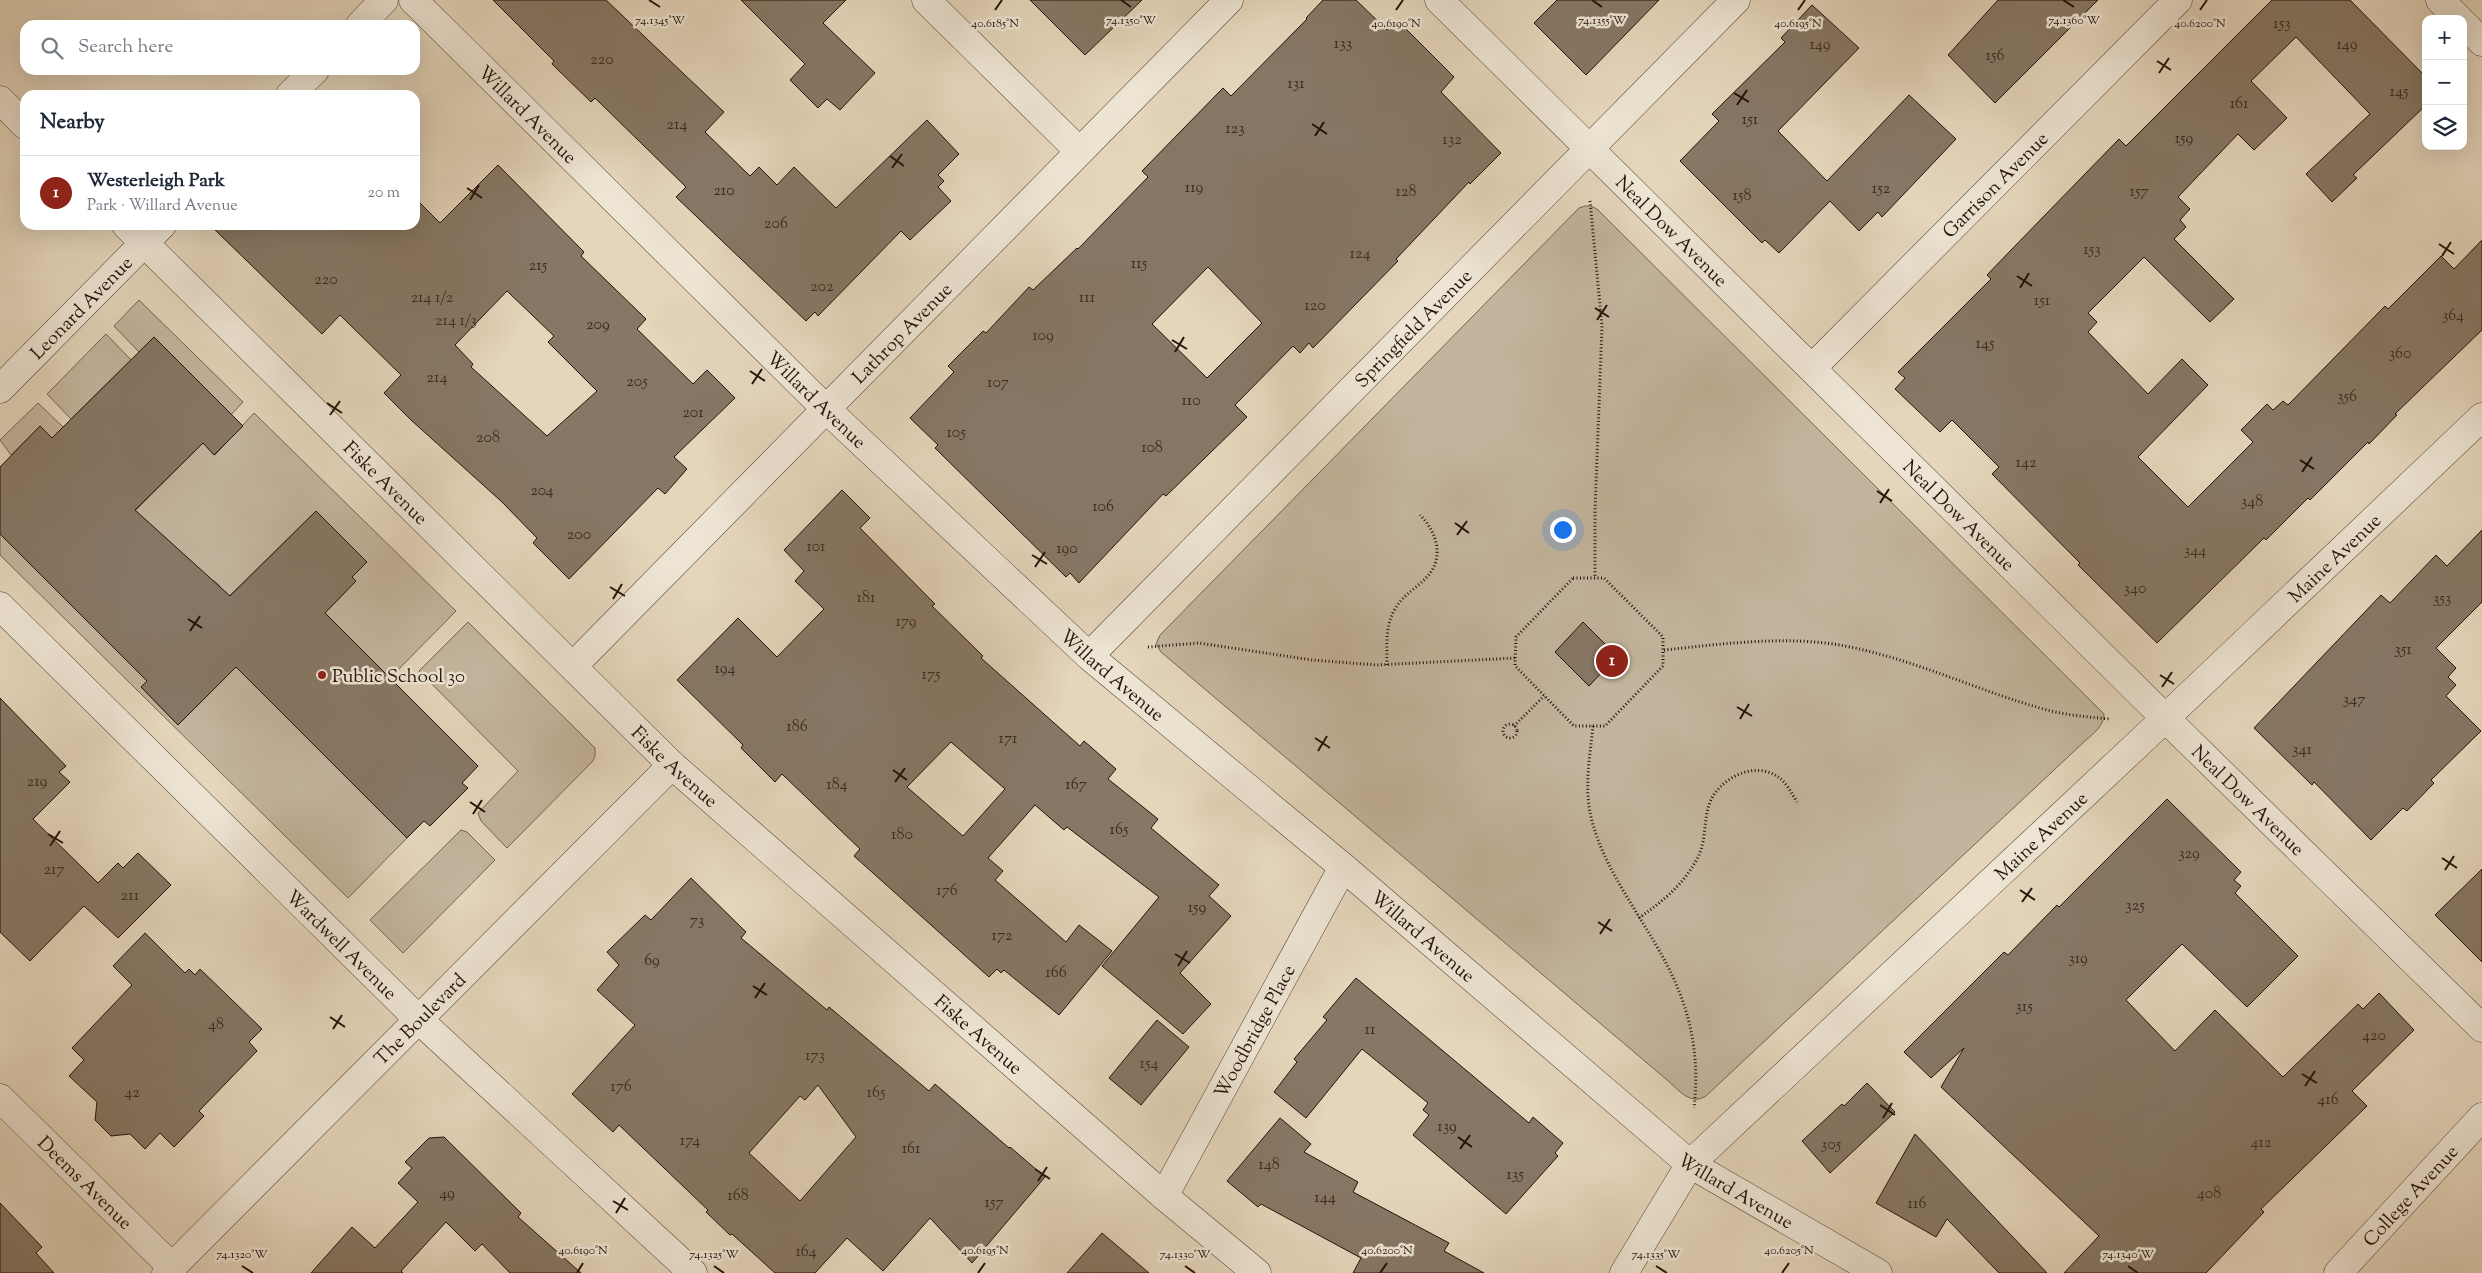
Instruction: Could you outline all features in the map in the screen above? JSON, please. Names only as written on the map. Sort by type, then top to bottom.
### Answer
[{"type":"street","points":[[365,20],[384,0]]},
{"type":"street","name":"Willard Avenue","points":[[413,0],[825,408],[1089,656],[1343,867],[1690,1164],[1878,1273]]},
{"type":"street","points":[[926,0],[1079,151]]},
{"type":"street","name":"Lathrop Avenue","points":[[573,666],[825,408],[1229,0]]},
{"type":"street","name":"Neal Dow Avenue","points":[[1439,0],[2165,718],[2482,1028]]},
{"type":"street","name":"Springfield Avenue","points":[[1089,656],[1736,0]]},
{"type":"street","name":"Garrison Avenue","points":[[1812,368],[2178,0]]},
{"type":"street","points":[[2440,0],[2454,15]]},
{"type":"street","points":[[2467,27],[2482,42]]},
{"type":"street","points":[[295,90],[310,75]]},
{"type":"street","points":[[0,100],[20,120]]},
{"type":"street","name":"Leonard Avenue","points":[[0,389],[144,231]]},
{"type":"street","name":"Fiske Avenue","points":[[144,231],[672,765],[1164,1196],[1257,1273]]},
{"type":"street","name":"Maine Avenue","points":[[1624,1273],[1690,1164],[2482,417]]},
{"type":"street","name":"Wardwell Avenue","points":[[0,606],[418,1019],[693,1273]]},
{"type":"street","name":"The Boulevard","points":[[169,1270],[672,765]]},
{"type":"street","name":"Woodbridge Place","points":[[1164,1196],[1343,867]]},
{"type":"street","name":"Deems Avenue","points":[[0,1098],[169,1270]]},
{"type":"street","name":"College Avenue","points":[[2338,1273],[2482,1117]]},
{"type":"path","points":[[1590,200],[1602,326],[1595,511],[1595,578]]},
{"type":"path","points":[[1387,665],[1386,636],[1396,607],[1425,579],[1436,562],[1438,549],[1436,539],[1420,515]]},
{"type":"path","points":[[1573,578],[1595,578],[1604,578],[1664,637],[1663,666],[1605,726],[1574,726],[1515,666],[1516,637],[1573,578]]},
{"type":"path","points":[[1664,650],[1747,642],[1844,646],[1913,663],[2041,708],[2076,716],[2111,719]]},
{"type":"path","points":[[1148,647],[1199,643],[1312,660],[1387,665],[1515,658]]},
{"type":"path","points":[[1514,726],[1544,696]]},
{"type":"path","points":[[1507,724],[1514,726],[1516,729],[1515,736],[1510,738],[1504,736],[1504,727],[1507,724]]},
{"type":"path","points":[[1593,726],[1587,784],[1591,817],[1607,859],[1668,966],[1693,1036],[1697,1060],[1694,1108]]},
{"type":"path","points":[[1639,918],[1674,890],[1691,870],[1704,841],[1712,797],[1733,776],[1754,770],[1774,774],[1789,788],[1797,802]]},
{"type":"shaded area","points":[[1585,206],[1597,209],[2104,714],[2104,718],[2095,733],[1706,1096],[1700,1099],[1690,1098],[1680,1092],[1161,652],[1156,644],[1160,635],[1579,208]]},
{"type":"shaded area","points":[[139,300],[243,402],[231,415],[154,337],[139,352],[114,326]]},
{"type":"shaded area","points":[[106,334],[131,360],[71,419],[47,394]]},
{"type":"shaded area","points":[[38,403],[63,427],[52,438],[40,426],[11,455],[0,440]]},
{"type":"shaded area","points":[[254,413],[456,611],[390,678],[325,613],[356,581],[352,577],[367,562],[316,511],[219,606],[211,597],[220,586],[213,580],[203,590],[130,516],[203,443],[215,455]]},
{"type":"shaded area","points":[[0,534],[147,681],[141,687],[178,725],[255,635],[407,838],[348,898],[0,555]]},
{"type":"shaded area","points":[[468,622],[595,748],[595,757],[592,762],[507,848],[481,821],[478,813],[518,771],[419,671]]},
{"type":"shaded area","points":[[461,830],[467,832],[495,860],[403,953],[370,920]]},
{"type":"building","points":[[493,0],[606,0],[724,112],[705,132],[750,176],[759,167],[777,185],[794,167],[836,208],[927,120],[959,154],[938,175],[944,181],[938,187],[951,201],[910,240],[901,231],[818,316],[815,312],[806,321],[676,197],[686,187],[595,98],[591,102],[552,64],[554,61]]},
{"type":"building","points":[[741,0],[846,0],[823,23],[875,73],[840,110],[827,99],[818,108],[790,80],[805,64]]},
{"type":"building","points":[[1030,0],[1142,0],[1085,55]]},
{"type":"building","points":[[1323,0],[1356,0],[1387,30],[1397,20],[1454,77],[1441,92],[1501,153],[1470,184],[1469,182],[1396,259],[1398,261],[1313,348],[1309,343],[1300,353],[1293,346],[1235,405],[1247,417],[1166,496],[1163,494],[1079,583],[1070,573],[1066,577],[935,448],[938,445],[910,418],[954,372],[948,366],[983,331],[986,333],[1029,287],[1033,290],[1078,249],[1148,177],[1142,171],[1223,88],[1231,96]],"holes":[[[1208,267],[1262,323],[1207,378],[1152,324]]]},
{"type":"building","points":[[1557,0],[1659,0],[1586,75],[1534,23]]},
{"type":"building","points":[[1998,0],[2098,0],[1995,103],[1948,55]]},
{"type":"building","points":[[2272,0],[2350,0],[2422,73],[2422,109],[2353,175],[2357,178],[2332,202],[2306,174],[2370,114],[2296,37],[2251,81],[2287,118],[2254,150],[2238,134],[2178,197],[2190,209],[2180,220],[2186,227],[2174,239],[2234,299],[2210,322],[2144,257],[2088,313],[2097,322],[2088,332],[2148,394],[2182,359],[2208,385],[2138,457],[2188,507],[2253,442],[2241,430],[2267,404],[2273,410],[2283,401],[2288,405],[2385,306],[2388,309],[2441,256],[2454,269],[2482,240],[2482,330],[2395,414],[2397,415],[2369,444],[2368,442],[2310,500],[2308,498],[2266,540],[2264,538],[2157,643],[2078,565],[2080,563],[1992,474],[1999,467],[1952,420],[1940,432],[1895,389],[1905,378],[1898,372],[1991,279],[1987,275],[2119,139],[2126,146]]},
{"type":"building","points":[[1812,5],[1859,48],[1778,131],[1827,181],[1909,95],[1956,139],[1882,217],[1878,212],[1859,231],[1830,201],[1779,253],[1765,240],[1762,243],[1680,161],[1719,121],[1712,114],[1785,42],[1781,38]]},
{"type":"building","points":[[498,165],[584,252],[581,256],[646,319],[637,329],[693,384],[707,370],[735,398],[674,457],[687,469],[665,494],[658,488],[569,579],[533,543],[537,538],[502,502],[411,420],[384,393],[401,375],[340,315],[322,334],[215,230],[420,230],[420,203],[440,223]],"holes":[[[507,291],[554,336],[548,342],[597,391],[547,436],[471,367],[473,364],[455,345]]]},
{"type":"building","points":[[154,337],[243,426],[214,455],[203,443],[135,510],[230,596],[316,511],[367,562],[352,577],[356,581],[325,613],[478,766],[462,783],[468,788],[430,826],[424,821],[407,838],[236,667],[178,725],[141,687],[147,681],[0,534],[0,467],[40,426],[52,438]]},
{"type":"building","points":[[842,490],[870,518],[860,528],[935,604],[932,606],[983,656],[981,658],[1080,746],[1084,741],[1116,769],[1108,779],[1158,819],[1151,828],[1219,885],[1209,896],[1231,916],[1180,973],[1211,1004],[1183,1034],[1102,966],[1159,897],[1067,827],[1064,830],[1035,805],[988,858],[1003,871],[995,880],[1066,942],[1079,925],[1112,951],[1059,1015],[1004,970],[1001,973],[997,969],[989,977],[854,856],[860,849],[782,774],[775,782],[741,748],[743,745],[677,680],[738,618],[777,657],[824,609],[795,581],[804,571],[784,550]],"holes":[[[951,742],[1005,789],[963,836],[907,787]]]},
{"type":"building","points":[[2482,530],[2482,602],[2436,648],[2456,668],[2448,677],[2456,685],[2446,696],[2481,731],[2431,780],[2434,783],[2407,811],[2403,808],[2371,840],[2314,782],[2312,785],[2254,728],[2381,595],[2390,603],[2436,555],[2447,566]]},
{"type":"building","points":[[1583,622],[1617,656],[1589,686],[1555,652]]},
{"type":"building","points":[[0,698],[66,766],[59,772],[70,782],[33,819],[98,883],[118,863],[123,868],[138,853],[171,885],[118,938],[84,906],[30,961],[0,932]]},
{"type":"building","points":[[2167,799],[2241,872],[2234,880],[2241,886],[2235,893],[2298,956],[2247,1007],[2182,944],[2126,1000],[2175,1051],[2215,1010],[2283,1077],[2358,1004],[2363,1009],[2379,993],[2414,1030],[2352,1091],[2367,1106],[2261,1209],[2264,1212],[2206,1273],[2064,1273],[2099,1236],[1941,1087],[1964,1048],[1931,1078],[1904,1052],[2004,952],[2008,955],[2057,905],[2059,907]]},
{"type":"building","points":[[2482,869],[2482,962],[2435,915]]},
{"type":"building","points":[[691,878],[746,932],[741,938],[827,1010],[829,1007],[929,1091],[935,1084],[1045,1177],[972,1263],[930,1218],[883,1271],[847,1238],[815,1273],[775,1273],[732,1234],[730,1235],[706,1212],[708,1210],[619,1125],[613,1132],[572,1094],[635,1025],[597,990],[619,965],[607,952],[645,915],[651,920]],"holes":[[[818,1085],[856,1137],[800,1201],[749,1153],[800,1096],[805,1100]]]},
{"type":"building","points":[[145,933],[185,973],[189,969],[195,975],[200,969],[262,1029],[249,1042],[257,1051],[199,1111],[204,1116],[174,1147],[160,1133],[145,1149],[130,1134],[111,1136],[95,1120],[97,1102],[69,1076],[84,1060],[72,1048],[132,985],[113,966]]},
{"type":"building","points":[[1356,978],[1529,1123],[1533,1117],[1563,1143],[1555,1153],[1558,1156],[1506,1214],[1413,1135],[1429,1115],[1423,1110],[1428,1103],[1362,1049],[1306,1118],[1274,1092],[1297,1062],[1294,1059],[1327,1020],[1323,1017]]},
{"type":"building","points":[[1157,1020],[1189,1047],[1141,1105],[1109,1078]]},
{"type":"building","points":[[1867,1083],[1895,1112],[1830,1173],[1802,1141],[1842,1104],[1844,1106]]},
{"type":"building","points":[[1280,1118],[1311,1144],[1304,1152],[1358,1182],[1353,1192],[1449,1243],[1444,1251],[1484,1273],[1353,1273],[1361,1258],[1261,1204],[1258,1207],[1227,1181]]},
{"type":"building","points":[[1915,1134],[2047,1273],[1999,1273],[1947,1219],[1936,1237],[1876,1203]]},
{"type":"building","points":[[444,1137],[521,1213],[518,1217],[581,1273],[510,1273],[482,1244],[475,1251],[446,1222],[401,1271],[403,1273],[311,1273],[352,1227],[375,1248],[418,1202],[398,1183],[412,1168],[405,1162],[429,1138]]},
{"type":"building","points":[[0,1203],[42,1247],[36,1253],[54,1273],[0,1273]]},
{"type":"building","points":[[1102,1233],[1149,1273],[1067,1273]]},
{"type":"place","name":"Westerleigh Park","points":[[1612,661]]},
{"type":"place","name":"Public School 30","points":[[322,675]]}]
